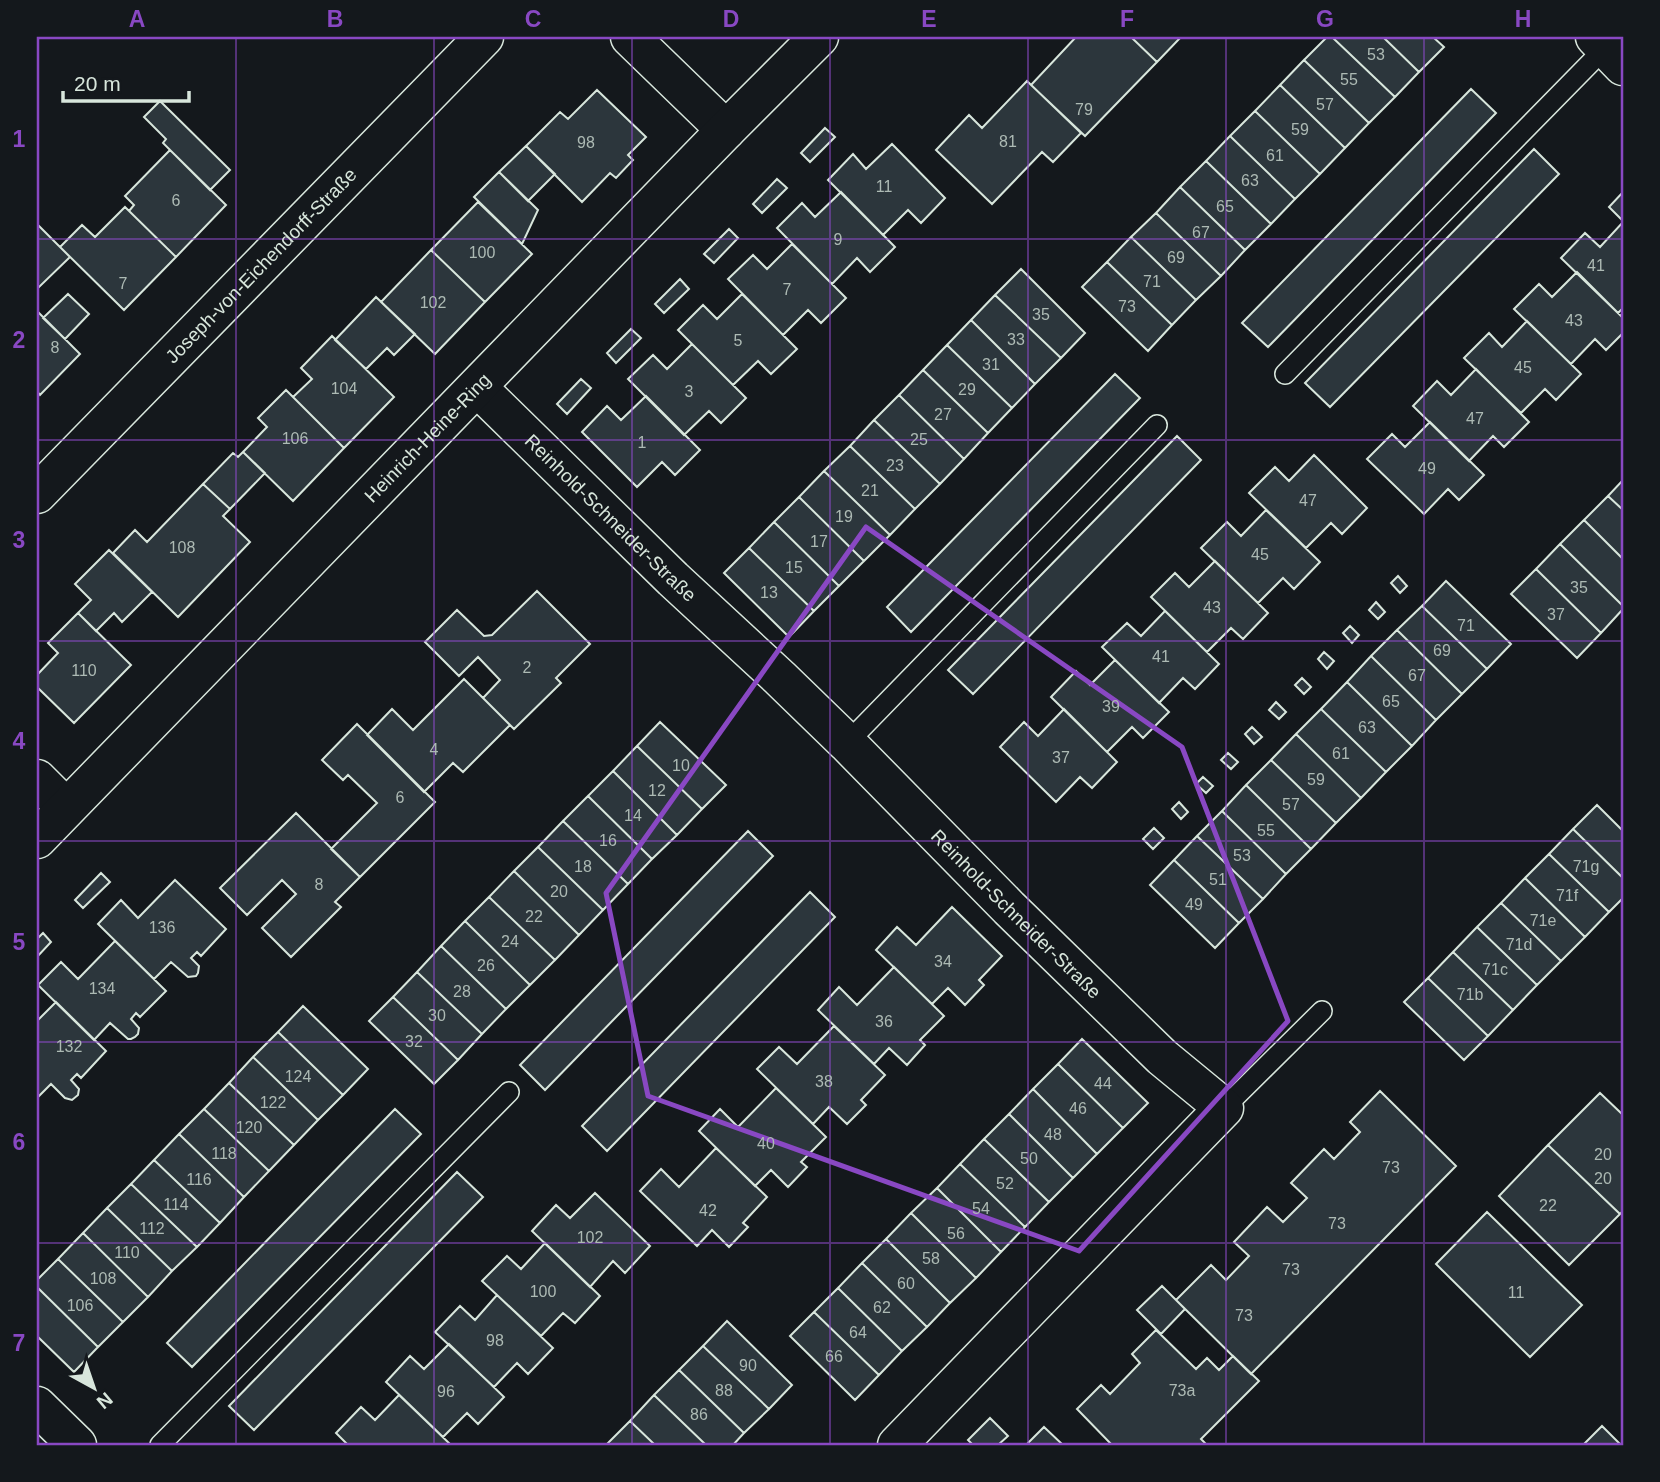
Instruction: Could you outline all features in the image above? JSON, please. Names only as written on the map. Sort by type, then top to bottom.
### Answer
[{"type":"street","name":"Joseph-von-Eichendorff-Straße","points":[[37,494],[484,37]]},
{"type":"street","points":[[630,37],[726,130]]},
{"type":"street","name":"Heinrich-Heine-Ring","points":[[37,839],[819,37]]},
{"type":"street","name":"Reinhold-Schneider-Straße","points":[[477,387],[673,579],[847,743],[1009,908],[1162,1057],[1224,1108]]},
{"type":"street","points":[[37,779],[66,808]]},
{"type":"street","points":[[897,1445],[1224,1108]]},
{"type":"street","points":[[37,1405],[77,1445]]},
{"type":"lane","points":[[1286,374],[1608,50]]},
{"type":"lane","points":[[847,743],[1157,425]]},
{"type":"lane","points":[[1224,1108],[1322,1011]]},
{"type":"lane","points":[[160,1445],[509,1092]]},
{"type":"highlighted area","points":[[866,527],[1182,747],[1288,1021],[1079,1251],[648,1096],[606,893]]},
{"type":"building","points":[[1076,37],[1131,37],[1157,62],[1085,136],[1031,85]]},
{"type":"building","points":[[1131,37],[1181,37],[1157,62]]},
{"type":"building","points":[[1327,37],[1332,37],[1395,97],[1369,123],[1304,60]]},
{"type":"building","points":[[1332,37],[1383,37],[1419,72],[1395,97]]},
{"type":"building","points":[[1383,37],[1433,37],[1444,47],[1419,72]]},
{"type":"building","points":[[1304,60],[1369,123],[1345,148],[1280,85]]},
{"type":"building","points":[[1027,81],[1081,133],[1053,162],[1042,152],[992,204],[936,150],[969,115],[982,128]]},
{"type":"building","points":[[1280,85],[1345,148],[1320,174],[1255,111]]},
{"type":"building","points":[[1471,89],[1496,113],[1268,347],[1242,323]]},
{"type":"building","points":[[597,90],[646,137],[628,155],[633,160],[616,178],[610,173],[582,202],[526,146],[560,112],[568,119]]},
{"type":"building","points":[[160,101],[230,170],[210,190],[163,143],[166,139],[144,117]]},
{"type":"building","points":[[1255,111],[1320,174],[1295,199],[1230,136]]},
{"type":"building","points":[[825,128],[835,137],[810,162],[801,153]]},
{"type":"building","points":[[1230,136],[1295,199],[1271,224],[1206,161]]},
{"type":"building","points":[[892,144],[945,198],[921,223],[908,210],[883,235],[828,180],[853,154],[866,169]]},
{"type":"building","points":[[526,146],[555,174],[528,201],[499,172]]},
{"type":"building","points":[[1534,149],[1559,174],[1330,407],[1305,383]]},
{"type":"building","points":[[170,150],[226,205],[176,257],[129,211],[134,205],[125,196]]},
{"type":"building","points":[[1206,161],[1271,224],[1245,250],[1180,187]]},
{"type":"building","points":[[499,172],[538,210],[522,244],[474,197]]},
{"type":"building","points":[[777,179],[787,188],[762,213],[753,204]]},
{"type":"building","points":[[1180,187],[1245,250],[1221,276],[1156,213]]},
{"type":"building","points":[[841,192],[895,247],[870,272],[857,258],[832,284],[777,228],[802,203],[815,217]]},
{"type":"building","points":[[1623,192],[1623,221],[1609,207]]},
{"type":"building","points":[[478,202],[532,254],[485,302],[431,250]]},
{"type":"building","points":[[125,207],[176,257],[124,310],[60,247],[82,225],[95,237]]},
{"type":"building","points":[[1156,213],[1221,276],[1196,300],[1131,237]]},
{"type":"building","points":[[1623,222],[1623,308],[1618,313],[1561,258],[1585,233],[1600,247]]},
{"type":"building","points":[[37,224],[70,257],[37,289]]},
{"type":"building","points":[[729,229],[738,238],[714,263],[704,254]]},
{"type":"building","points":[[1131,237],[1196,300],[1172,325],[1107,262]]},
{"type":"building","points":[[792,244],[846,298],[821,323],[808,310],[783,335],[728,279],[753,255],[767,269]]},
{"type":"building","points":[[431,250],[485,302],[435,354],[381,302]]},
{"type":"building","points":[[1107,262],[1172,325],[1148,351],[1082,287]]},
{"type":"building","points":[[1021,269],[1085,333],[1061,358],[995,295]]},
{"type":"building","points":[[1577,272],[1623,318],[1623,333],[1606,350],[1595,339],[1571,364],[1514,309],[1539,284],[1552,297]]},
{"type":"building","points":[[680,279],[689,289],[664,313],[655,304]]},
{"type":"building","points":[[68,294],[89,314],[65,339],[43,318]]},
{"type":"building","points":[[742,294],[797,349],[771,374],[758,361],[733,385],[678,330],[703,305],[717,319]]},
{"type":"building","points":[[995,295],[1061,358],[1035,384],[971,320]]},
{"type":"building","points":[[376,297],[415,334],[394,355],[387,348],[366,369],[335,340]]},
{"type":"building","points":[[37,311],[80,354],[40,395],[37,391]]},
{"type":"building","points":[[971,320],[1035,384],[1012,408],[947,345]]},
{"type":"building","points":[[1527,321],[1581,374],[1556,400],[1545,389],[1521,413],[1464,358],[1489,333],[1502,347]]},
{"type":"building","points":[[631,329],[641,338],[616,363],[607,353]]},
{"type":"building","points":[[332,336],[394,397],[344,448],[293,397],[312,379],[301,368]]},
{"type":"building","points":[[692,344],[746,398],[721,423],[709,411],[684,435],[628,379],[653,355],[667,369]]},
{"type":"building","points":[[947,345],[1012,408],[988,433],[923,370]]},
{"type":"building","points":[[1476,369],[1529,422],[1504,447],[1493,436],[1469,461],[1413,406],[1437,381],[1451,395]]},
{"type":"building","points":[[923,370],[988,433],[964,459],[899,395]]},
{"type":"building","points":[[1115,374],[1140,398],[911,632],[887,607]]},
{"type":"building","points":[[581,379],[591,388],[567,414],[557,404]]},
{"type":"building","points":[[286,390],[344,448],[293,501],[243,452],[267,427],[258,418]]},
{"type":"building","points":[[899,395],[964,459],[940,484],[874,420]]},
{"type":"building","points":[[646,396],[700,450],[675,475],[662,462],[637,487],[582,432],[607,406],[621,420]]},
{"type":"building","points":[[874,420],[940,484],[915,509],[850,446]]},
{"type":"building","points":[[1430,422],[1484,475],[1459,500],[1448,489],[1424,514],[1367,459],[1392,434],[1405,447]]},
{"type":"building","points":[[1177,436],[1201,460],[973,694],[948,670]]},
{"type":"building","points":[[850,446],[915,509],[890,535],[824,471]]},
{"type":"building","points":[[243,452],[265,473],[230,509],[203,484],[233,453],[238,457]]},
{"type":"building","points":[[1314,455],[1367,508],[1342,534],[1331,523],[1306,548],[1249,493],[1275,467],[1289,481]]},
{"type":"building","points":[[824,471],[890,535],[864,561],[799,497]]},
{"type":"building","points":[[1623,480],[1623,510],[1608,496]]},
{"type":"building","points":[[203,484],[230,509],[223,516],[250,542],[178,617],[113,553],[135,530],[147,542]]},
{"type":"building","points":[[1608,496],[1623,510],[1623,559],[1584,520]]},
{"type":"building","points":[[799,497],[864,561],[839,586],[774,522]]},
{"type":"building","points":[[1266,510],[1320,562],[1294,589],[1283,578],[1258,603],[1201,548],[1227,522],[1241,536]]},
{"type":"building","points":[[1584,520],[1623,559],[1623,606],[1560,544]]},
{"type":"building","points":[[774,522],[839,586],[814,611],[749,548]]},
{"type":"building","points":[[1560,544],[1623,606],[1601,633],[1536,569]]},
{"type":"building","points":[[749,548],[814,611],[789,637],[724,573]]},
{"type":"building","points":[[109,550],[152,592],[122,622],[114,613],[96,631],[78,613],[91,600],[75,584]]},
{"type":"building","points":[[1215,561],[1268,613],[1243,639],[1231,628],[1207,652],[1151,597],[1175,573],[1189,587]]},
{"type":"building","points":[[1536,569],[1601,633],[1577,658],[1511,594]]},
{"type":"building","points":[[1398,576],[1407,586],[1400,593],[1391,583]]},
{"type":"building","points":[[1446,581],[1511,644],[1487,669],[1422,606]]},
{"type":"building","points":[[537,591],[590,644],[556,678],[561,683],[514,729],[483,698],[500,680],[478,657],[459,676],[425,642],[457,610],[484,636],[492,635]]},
{"type":"building","points":[[1376,602],[1385,612],[1378,619],[1369,610]]},
{"type":"building","points":[[1422,606],[1487,669],[1462,694],[1397,630]]},
{"type":"building","points":[[1165,611],[1219,664],[1195,689],[1183,678],[1159,703],[1102,647],[1127,623],[1141,636]]},
{"type":"building","points":[[78,613],[131,665],[74,723],[37,687],[37,675],[58,653],[48,643]]},
{"type":"building","points":[[1350,626],[1359,635],[1352,643],[1343,633]]},
{"type":"building","points":[[1397,630],[1462,694],[1436,720],[1371,656]]},
{"type":"building","points":[[1324,652],[1334,661],[1327,669],[1318,659]]},
{"type":"building","points":[[1371,656],[1436,720],[1412,746],[1347,682]]},
{"type":"building","points":[[1115,660],[1169,712],[1143,738],[1132,727],[1107,752],[1051,697],[1076,671],[1090,685]]},
{"type":"building","points":[[1302,678],[1311,687],[1304,694],[1295,685]]},
{"type":"building","points":[[464,679],[510,725],[463,772],[453,763],[424,792],[367,735],[392,709],[413,730]]},
{"type":"building","points":[[1347,682],[1412,746],[1386,772],[1321,709]]},
{"type":"building","points":[[1276,702],[1286,712],[1279,719],[1269,710]]},
{"type":"building","points":[[1064,709],[1117,762],[1092,788],[1080,777],[1056,802],[1000,747],[1024,722],[1038,736]]},
{"type":"building","points":[[1321,709],[1386,772],[1361,798],[1296,734]]},
{"type":"building","points":[[660,722],[726,785],[702,809],[637,746]]},
{"type":"building","points":[[357,724],[435,802],[360,877],[331,849],[377,803],[348,775],[343,780],[322,760]]},
{"type":"building","points":[[1252,727],[1262,737],[1254,744],[1245,734]]},
{"type":"building","points":[[1296,734],[1361,798],[1336,823],[1271,760]]},
{"type":"building","points":[[637,746],[702,809],[677,835],[613,771]]},
{"type":"building","points":[[1228,753],[1238,762],[1231,769],[1221,760]]},
{"type":"building","points":[[1271,760],[1336,823],[1311,849],[1246,785]]},
{"type":"building","points":[[613,771],[677,835],[652,859],[588,796]]},
{"type":"building","points":[[1203,777],[1213,786],[1206,793],[1196,784]]},
{"type":"building","points":[[1246,785],[1311,849],[1286,874],[1222,811]]},
{"type":"building","points":[[588,796],[652,859],[628,884],[563,821]]},
{"type":"building","points":[[1179,802],[1188,812],[1181,819],[1172,809]]},
{"type":"building","points":[[1597,805],[1623,831],[1623,878],[1573,829]]},
{"type":"building","points":[[1222,811],[1286,874],[1263,899],[1197,836]]},
{"type":"building","points":[[296,813],[360,877],[335,902],[341,907],[291,957],[262,928],[296,894],[282,880],[247,915],[220,888]]},
{"type":"building","points":[[563,821],[628,884],[603,910],[538,847]]},
{"type":"building","points":[[1154,828],[1164,838],[1153,849],[1143,839]]},
{"type":"building","points":[[1573,829],[1623,878],[1623,898],[1609,912],[1549,854]]},
{"type":"building","points":[[748,831],[773,856],[545,1090],[520,1065]]},
{"type":"building","points":[[1197,836],[1263,899],[1239,923],[1174,860]]},
{"type":"building","points":[[538,847],[603,910],[579,935],[514,871]]},
{"type":"building","points":[[1549,854],[1609,912],[1585,937],[1525,878]]},
{"type":"building","points":[[1174,860],[1239,923],[1215,948],[1150,885]]},
{"type":"building","points":[[514,871],[579,935],[555,960],[489,897]]},
{"type":"building","points":[[101,873],[110,882],[83,908],[75,900]]},
{"type":"building","points":[[1525,878],[1585,937],[1561,961],[1501,903]]},
{"type":"building","points":[[175,880],[226,929],[201,956],[197,952],[191,958],[199,966],[196,976],[188,977],[171,962],[154,979],[98,924],[121,900],[138,918]]},
{"type":"building","points":[[810,892],[835,917],[607,1151],[582,1126]]},
{"type":"building","points":[[489,897],[555,960],[530,985],[465,921]]},
{"type":"building","points":[[1501,903],[1561,961],[1537,985],[1477,927]]},
{"type":"building","points":[[952,907],[1002,956],[979,980],[984,985],[965,1005],[948,988],[932,1004],[876,950],[897,927],[916,945]]},
{"type":"building","points":[[465,921],[530,985],[506,1009],[441,946]]},
{"type":"building","points":[[1477,927],[1537,985],[1513,1010],[1453,952]]},
{"type":"building","points":[[43,933],[51,942],[37,957],[37,939]]},
{"type":"building","points":[[115,941],[166,991],[140,1017],[136,1013],[131,1019],[139,1028],[135,1037],[128,1039],[110,1023],[94,1040],[38,985],[61,962],[78,979]]},
{"type":"building","points":[[441,946],[506,1009],[482,1034],[417,972]]},
{"type":"building","points":[[1453,952],[1513,1010],[1488,1036],[1428,978]]},
{"type":"building","points":[[894,967],[944,1016],[920,1040],[925,1045],[907,1065],[889,1048],[874,1064],[818,1010],[839,987],[857,1005]]},
{"type":"building","points":[[417,972],[482,1034],[458,1060],[393,997]]},
{"type":"building","points":[[1428,978],[1488,1036],[1464,1060],[1404,1002]]},
{"type":"building","points":[[393,997],[458,1060],[434,1084],[369,1021]]},
{"type":"building","points":[[56,1002],[106,1051],[81,1078],[77,1074],[71,1080],[79,1089],[78,1095],[72,1100],[65,1098],[51,1084],[37,1098],[37,1021]]},
{"type":"building","points":[[303,1006],[368,1069],[343,1095],[278,1032]]},
{"type":"building","points":[[834,1026],[885,1075],[861,1100],[866,1105],[847,1124],[829,1107],[813,1124],[757,1069],[779,1047],[797,1064]]},
{"type":"building","points":[[278,1032],[343,1095],[318,1120],[253,1057]]},
{"type":"building","points":[[1082,1039],[1148,1103],[1123,1128],[1058,1064]]},
{"type":"building","points":[[253,1057],[318,1120],[294,1145],[229,1083]]},
{"type":"building","points":[[1058,1064],[1123,1128],[1097,1154],[1033,1089]]},
{"type":"building","points":[[229,1083],[294,1145],[269,1171],[204,1109]]},
{"type":"building","points":[[776,1088],[826,1137],[801,1162],[807,1167],[788,1187],[771,1170],[755,1186],[699,1131],[720,1109],[738,1127]]},
{"type":"building","points":[[1033,1089],[1097,1154],[1073,1178],[1009,1114]]},
{"type":"building","points":[[1380,1091],[1456,1166],[1251,1374],[1176,1300],[1211,1265],[1226,1280],[1249,1256],[1234,1242],[1267,1207],[1283,1222],[1307,1198],[1291,1183],[1324,1149],[1334,1159],[1360,1132],[1350,1122]]},
{"type":"building","points":[[1600,1093],[1623,1115],[1623,1211],[1620,1214],[1548,1145]]},
{"type":"building","points":[[204,1109],[269,1171],[244,1197],[179,1134]]},
{"type":"building","points":[[395,1109],[421,1134],[192,1367],[167,1343]]},
{"type":"building","points":[[1009,1114],[1073,1178],[1049,1202],[984,1139]]},
{"type":"building","points":[[179,1134],[244,1197],[220,1223],[154,1160]]},
{"type":"building","points":[[984,1139],[1049,1202],[1025,1227],[960,1164]]},
{"type":"building","points":[[1548,1145],[1620,1214],[1569,1265],[1499,1196]]},
{"type":"building","points":[[716,1148],[767,1197],[743,1223],[748,1227],[729,1247],[712,1230],[697,1246],[640,1191],[661,1169],[679,1187]]},
{"type":"building","points":[[154,1160],[220,1223],[197,1247],[131,1184]]},
{"type":"building","points":[[960,1164],[1025,1227],[1001,1252],[937,1188]]},
{"type":"building","points":[[457,1172],[483,1197],[254,1430],[229,1406]]},
{"type":"building","points":[[131,1184],[197,1247],[172,1271],[107,1208]]},
{"type":"building","points":[[937,1188],[1001,1252],[976,1278],[911,1213]]},
{"type":"building","points":[[595,1193],[650,1246],[625,1273],[613,1261],[590,1287],[532,1231],[556,1205],[570,1218]]},
{"type":"building","points":[[107,1208],[172,1271],[148,1297],[83,1233]]},
{"type":"building","points":[[1487,1212],[1582,1305],[1530,1357],[1436,1264]]},
{"type":"building","points":[[911,1213],[976,1278],[950,1303],[886,1239]]},
{"type":"building","points":[[83,1233],[148,1297],[123,1322],[58,1259]]},
{"type":"building","points":[[886,1239],[950,1303],[927,1327],[862,1263]]},
{"type":"building","points":[[545,1243],[600,1296],[575,1323],[563,1313],[541,1336],[482,1281],[507,1256],[521,1269]]},
{"type":"building","points":[[58,1259],[123,1322],[98,1347],[37,1287],[37,1280]]},
{"type":"building","points":[[862,1263],[927,1327],[902,1351],[838,1288]]},
{"type":"building","points":[[1162,1286],[1185,1309],[1161,1334],[1137,1310]]},
{"type":"building","points":[[37,1287],[98,1347],[74,1372],[37,1336]]},
{"type":"building","points":[[838,1288],[902,1351],[879,1375],[814,1312]]},
{"type":"building","points":[[497,1295],[553,1348],[528,1374],[517,1363],[494,1387],[435,1332],[460,1306],[475,1320]]},
{"type":"building","points":[[814,1312],[879,1375],[855,1400],[790,1336]]},
{"type":"building","points":[[727,1321],[792,1385],[769,1409],[703,1346]]},
{"type":"building","points":[[1156,1330],[1196,1369],[1207,1358],[1219,1370],[1233,1356],[1259,1381],[1201,1439],[1205,1443],[1202,1445],[1112,1445],[1077,1409],[1101,1385],[1110,1394],[1140,1363],[1132,1354]]},
{"type":"building","points":[[449,1344],[504,1397],[478,1424],[467,1413],[443,1437],[386,1382],[410,1356],[424,1369]]},
{"type":"building","points":[[703,1346],[769,1409],[744,1433],[679,1370]]},
{"type":"building","points":[[679,1370],[744,1433],[733,1445],[706,1445],[654,1395]]},
{"type":"building","points":[[399,1395],[451,1445],[348,1445],[336,1433],[361,1407],[375,1420]]},
{"type":"building","points":[[654,1395],[706,1445],[655,1445],[630,1421]]},
{"type":"building","points":[[990,1418],[1008,1436],[998,1445],[973,1445],[968,1440]]},
{"type":"building","points":[[630,1421],[655,1445],[606,1445]]},
{"type":"building","points":[[1602,1426],[1621,1445],[1583,1445]]},
{"type":"building","points":[[1044,1427],[1063,1445],[1026,1445]]}]
